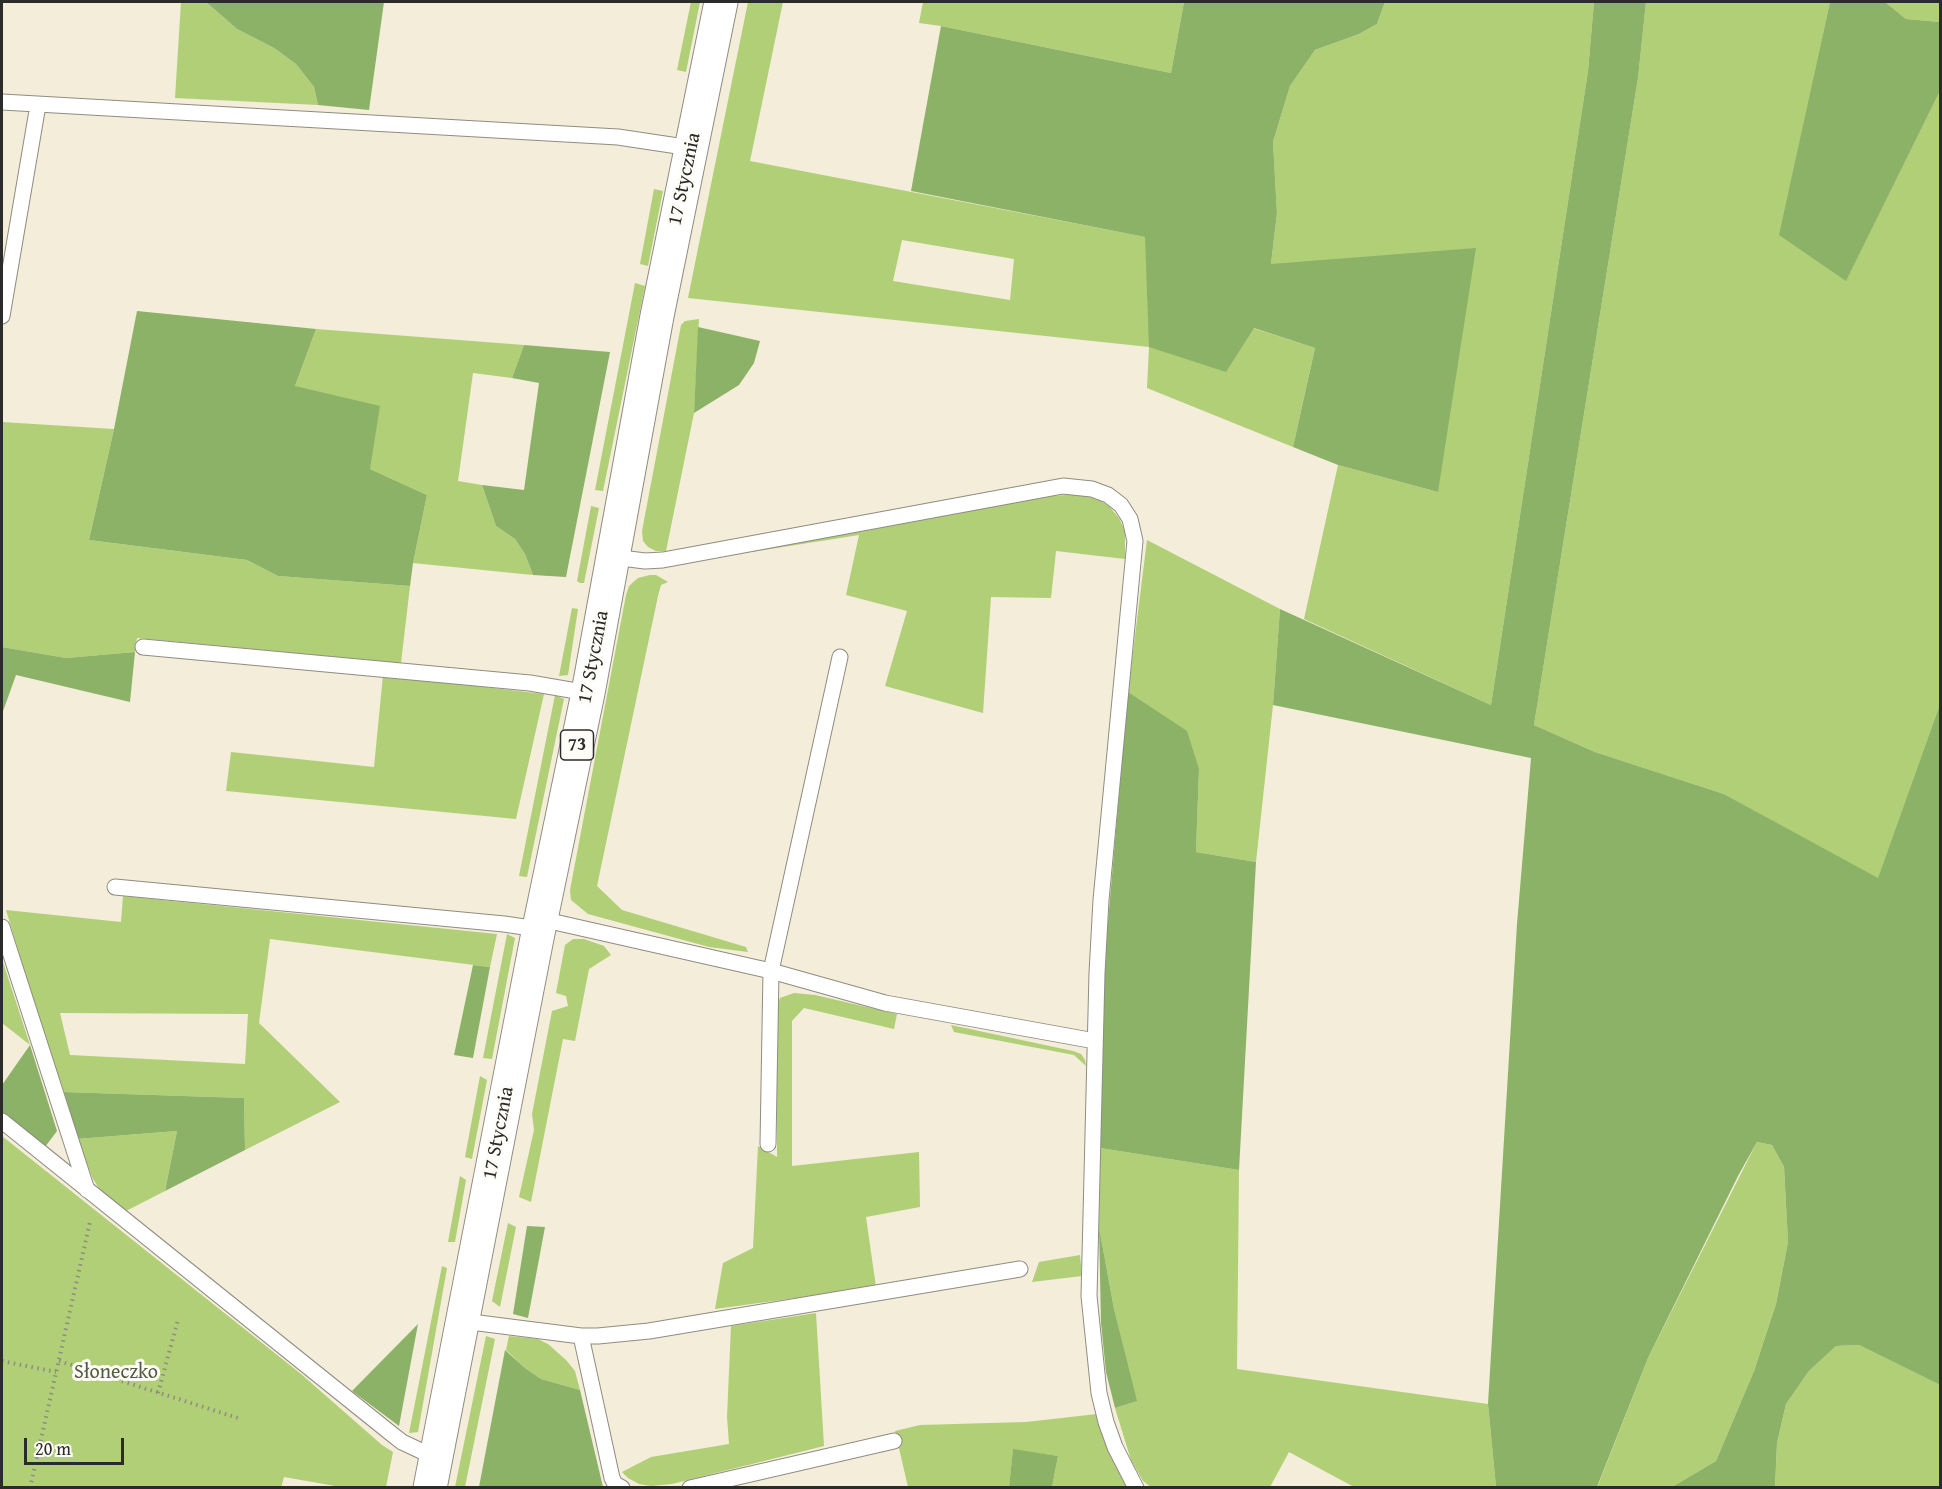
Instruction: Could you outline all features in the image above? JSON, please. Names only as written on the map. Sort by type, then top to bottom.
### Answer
[{"type":"main road","name":"17 Stycznia","points":[[433,1473],[539,924],[588,693],[657,316],[721,2]]},
{"type":"lane","points":[[2,102],[618,136],[691,148]]},
{"type":"lane","points":[[2,316],[38,105]]},
{"type":"lane","points":[[613,557],[645,561],[663,560],[1063,486],[1092,489],[1108,495],[1121,506],[1130,519],[1135,541],[1096,973],[1089,1296],[1099,1393],[1106,1422],[1115,1447],[1136,1488]]},
{"type":"lane","points":[[143,647],[530,684],[588,693]]},
{"type":"lane","points":[[768,1144],[771,971],[840,657]]},
{"type":"lane","points":[[115,887],[504,924],[539,924],[771,971],[885,1003],[1095,1041]]},
{"type":"lane","points":[[2,927],[87,1190]]},
{"type":"lane","points":[[2,1121],[393,1435],[433,1473]]},
{"type":"lane","points":[[463,1321],[581,1336],[650,1331],[1020,1269]]},
{"type":"lane","points":[[581,1336],[612,1478],[621,1488]]},
{"type":"lane","points":[[690,1488],[894,1441]]},
{"type":"path","points":[[30,1488],[90,1222]]},
{"type":"path","points":[[158,1393],[178,1320]]},
{"type":"path","points":[[2,1361],[56,1372]]},
{"type":"path","points":[[59,1361],[238,1418]]},
{"type":"green space","points":[[181,2],[206,2],[237,29],[274,48],[296,64],[314,87],[318,105],[175,98]]},
{"type":"green space","points":[[206,2],[384,2],[369,110],[318,105],[314,87],[296,64],[274,48],[237,29]]},
{"type":"green space","points":[[691,2],[700,2],[686,72],[677,70]]},
{"type":"green space","points":[[748,2],[783,2],[750,161],[1146,237],[1253,328],[1315,348],[1293,447],[1147,388],[1149,347],[688,298]],"holes":[[[902,240],[1014,259],[1010,300],[893,281]]]},
{"type":"green space","points":[[923,2],[1184,2],[1171,73],[919,23]]},
{"type":"green space","points":[[1184,2],[1385,2],[1377,24],[1359,34],[1315,50],[1290,86],[1273,142],[1277,213],[1271,264],[1476,248],[1438,492],[1338,465],[1293,447],[1315,348],[1254,328],[1226,372],[1149,347],[1145,237],[911,191],[941,26],[1171,73]]},
{"type":"green space","points":[[1385,2],[1594,2],[1588,71],[1491,705],[1304,619],[1338,465],[1438,492],[1271,264],[1277,213],[1273,142],[1290,86],[1315,50],[1359,34],[1377,24]]},
{"type":"green space","points":[[1594,2],[1646,2],[1638,78],[1534,725],[1595,752],[1724,794],[1878,878],[1940,704],[1940,1385],[1859,1345],[1836,1346],[1809,1371],[1786,1404],[1777,1443],[1775,1487],[1672,1487],[1716,1461],[1754,1371],[1776,1304],[1788,1242],[1784,1167],[1772,1145],[1757,1142],[1648,1358],[1597,1487],[1496,1487],[1488,1404],[1517,924],[1531,758],[1273,705],[1280,609],[1491,705],[1588,71]]},
{"type":"green space","points":[[1646,2],[1830,2],[1780,235],[1846,280],[1940,91],[1940,704],[1878,879],[1724,794],[1595,752],[1534,725],[1638,78]]},
{"type":"green space","points":[[1830,2],[1885,2],[1906,19],[1940,22],[1940,91],[1846,281],[1779,235]]},
{"type":"green space","points":[[1885,2],[1940,2],[1940,22],[1906,19]]},
{"type":"green space","points":[[654,189],[663,191],[648,266],[640,264]]},
{"type":"green space","points":[[635,283],[645,286],[603,491],[595,490]]},
{"type":"green space","points":[[137,311],[316,329],[295,386],[380,406],[370,469],[427,495],[410,586],[278,576],[247,560],[89,540]]},
{"type":"green space","points":[[699,319],[694,413],[666,551],[656,551],[643,541],[642,531],[681,325],[685,321]]},
{"type":"green space","points":[[698,327],[760,341],[754,363],[739,385],[694,413]]},
{"type":"green space","points":[[316,329],[524,345],[512,378],[473,373],[458,481],[482,485],[496,526],[515,539],[525,554],[533,575],[413,563],[427,495],[370,469],[295,386]]},
{"type":"green space","points":[[524,345],[610,352],[566,577],[533,575],[525,554],[515,539],[496,526],[482,485],[524,490],[539,383],[512,378]]},
{"type":"green space","points":[[2,422],[114,429],[89,540],[247,560],[278,576],[410,586],[401,663],[137,638],[135,652],[66,658],[2,647]]},
{"type":"green space","points":[[1080,494],[1101,501],[1109,506],[1119,518],[1125,531],[1125,559],[1056,551],[1051,598],[991,597],[983,713],[885,686],[907,611],[846,595],[859,535],[694,561],[1052,496]]},
{"type":"green space","points":[[591,506],[599,508],[584,583],[580,583],[577,581]]},
{"type":"green space","points":[[1147,540],[1280,609],[1273,705],[1256,862],[1196,852],[1199,769],[1128,692]]},
{"type":"green space","points":[[656,575],[668,582],[661,585],[658,596],[597,886],[622,910],[746,947],[748,952],[709,947],[588,914],[571,900],[570,890],[626,595],[629,586],[638,578]]},
{"type":"green space","points":[[572,608],[578,609],[568,675],[559,676]]},
{"type":"green space","points":[[2,647],[66,658],[135,652],[130,702],[16,675],[2,714]]},
{"type":"green space","points":[[383,675],[544,694],[516,819],[226,791],[231,752],[374,767]]},
{"type":"green space","points":[[1128,692],[1187,731],[1199,769],[1196,852],[1256,862],[1239,1170],[1100,1148],[1103,979]]},
{"type":"green space","points":[[555,695],[564,699],[527,877],[519,876]]},
{"type":"green space","points":[[123,896],[497,934],[490,967],[270,939],[259,1023],[340,1102],[245,1150],[244,1098],[64,1092],[6,910],[121,922]],"holes":[[[60,1013],[248,1014],[245,1064],[70,1055]]]},
{"type":"green space","points":[[507,934],[515,938],[492,1059],[483,1058]]},
{"type":"green space","points":[[573,939],[584,939],[604,946],[611,955],[589,969],[575,1041],[563,1039],[531,1202],[519,1197],[534,1130],[532,1114],[552,1011],[568,1006],[566,996],[556,993],[565,945]]},
{"type":"green space","points":[[2,959],[30,1045],[2,1023]]},
{"type":"green space","points":[[473,965],[490,967],[473,1058],[454,1055]]},
{"type":"green space","points":[[794,993],[815,995],[897,1014],[894,1029],[804,1008],[792,1021],[792,1166],[919,1152],[920,1207],[866,1217],[876,1287],[715,1309],[723,1263],[753,1248],[758,1146],[777,1157],[777,1006],[780,998]]},
{"type":"green space","points":[[951,1025],[1073,1051],[1081,1054],[1086,1066],[1074,1055],[954,1032]]},
{"type":"green space","points":[[30,1045],[57,1131],[45,1147],[2,1112],[2,1085]]},
{"type":"green space","points":[[480,1076],[487,1080],[472,1159],[465,1157]]},
{"type":"green space","points":[[64,1092],[244,1098],[245,1150],[165,1191],[177,1131],[77,1139]]},
{"type":"green space","points":[[177,1131],[165,1191],[126,1211],[102,1193],[93,1179],[77,1139]]},
{"type":"green space","name":"Słoneczko","points":[[2,1136],[301,1374],[393,1452],[386,1487],[341,1487],[284,1477],[281,1488],[2,1487]]},
{"type":"green space","points":[[1757,1142],[1772,1145],[1784,1167],[1788,1242],[1776,1304],[1754,1371],[1716,1461],[1672,1487],[1597,1488],[1648,1358]]},
{"type":"green space","points":[[1100,1148],[1239,1170],[1237,1369],[1488,1404],[1496,1487],[1354,1487],[1289,1452],[1270,1487],[1151,1487],[1143,1481],[1131,1460],[1115,1408],[1136,1401],[1114,1309],[1099,1227]]},
{"type":"green space","points":[[460,1176],[466,1180],[455,1242],[448,1242]]},
{"type":"green space","points":[[508,1223],[516,1227],[500,1307],[492,1301]]},
{"type":"green space","points":[[527,1226],[545,1227],[528,1318],[513,1314]]},
{"type":"green space","points":[[1099,1227],[1114,1309],[1137,1401],[1115,1408],[1106,1372],[1101,1323]]},
{"type":"green space","points":[[1080,1255],[1082,1276],[1032,1282],[1039,1262]]},
{"type":"green space","points":[[442,1266],[447,1268],[418,1432],[409,1433]]},
{"type":"green space","points":[[816,1313],[824,1446],[672,1484],[651,1486],[639,1484],[622,1472],[651,1457],[729,1444],[727,1417],[731,1326]]},
{"type":"green space","points":[[418,1324],[399,1426],[352,1391]]},
{"type":"green space","points":[[486,1336],[495,1339],[465,1487],[455,1487]]},
{"type":"green space","points":[[509,1336],[538,1339],[548,1344],[575,1371],[580,1390],[541,1379],[525,1368],[506,1350]]},
{"type":"green space","points":[[1859,1345],[1940,1385],[1940,1487],[1775,1488],[1777,1443],[1786,1404],[1809,1371],[1836,1346]]},
{"type":"green space","points":[[505,1350],[541,1379],[580,1390],[603,1487],[479,1487]]},
{"type":"green space","points":[[1097,1414],[1113,1458],[1127,1487],[1052,1487],[1058,1456],[1013,1450],[1009,1487],[908,1487],[895,1431],[920,1425],[1026,1422]]},
{"type":"green space","points":[[1013,1449],[1058,1456],[1052,1487],[1009,1487]]}]
